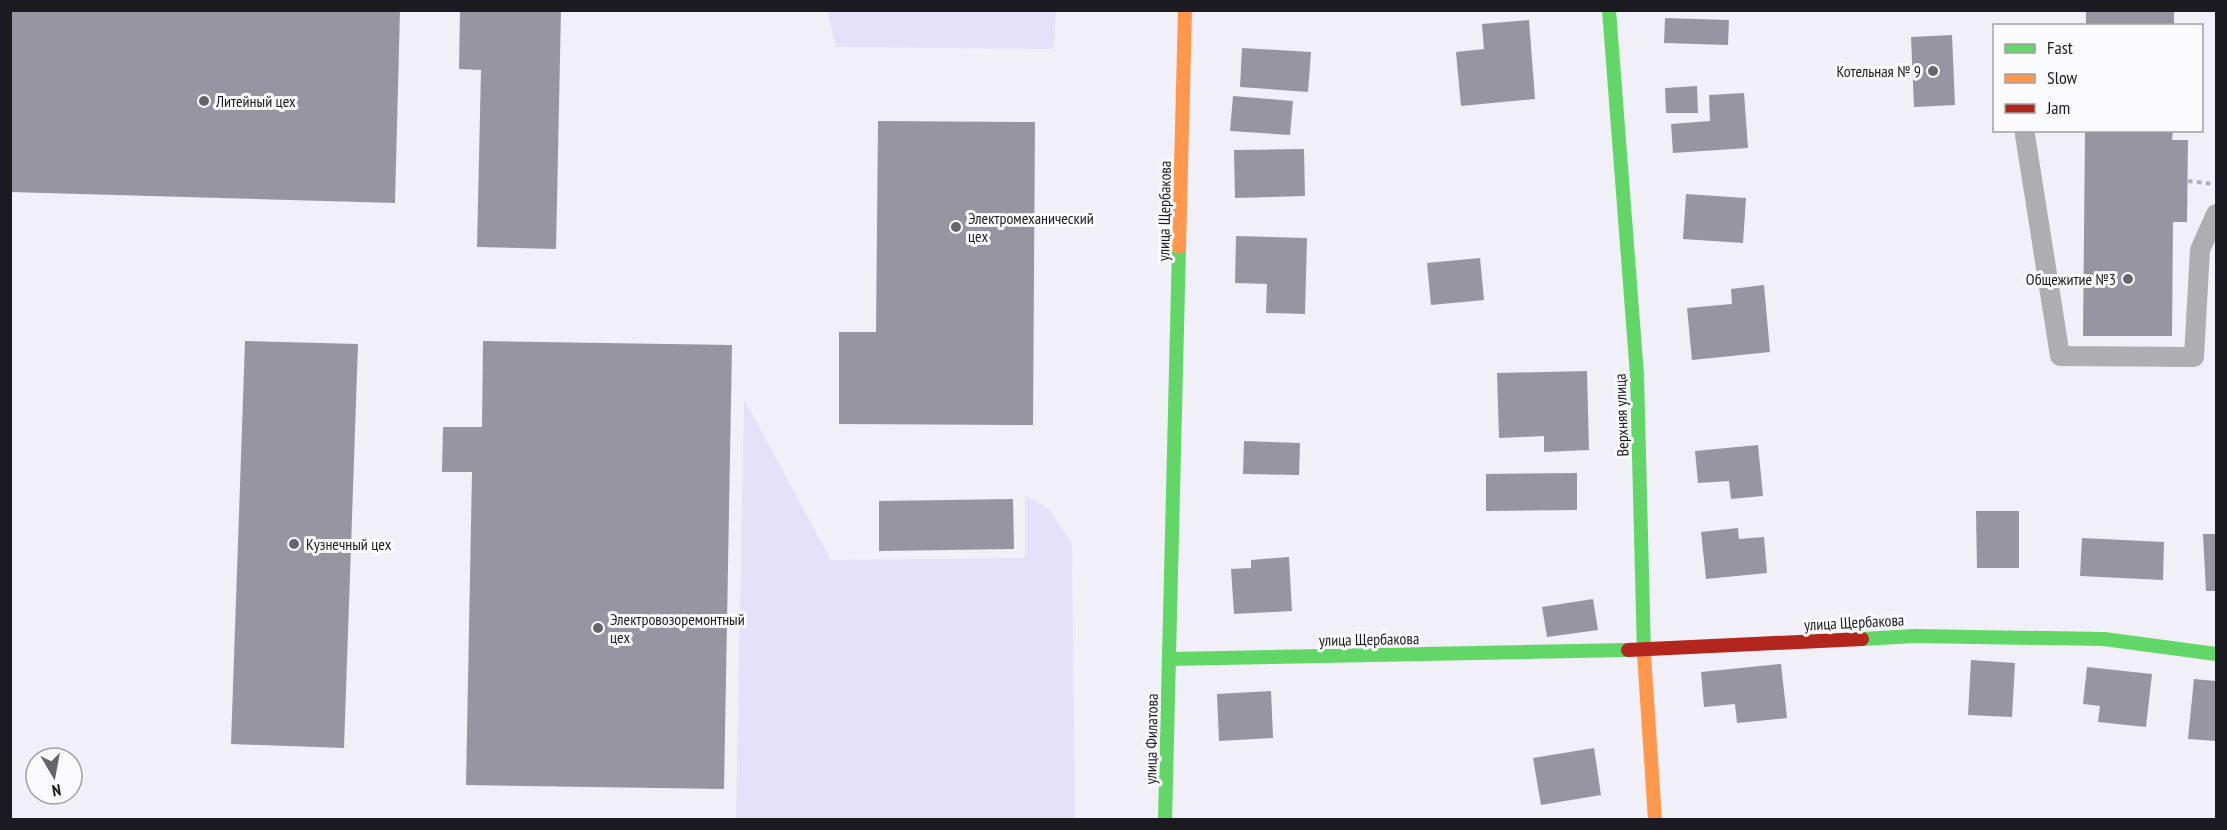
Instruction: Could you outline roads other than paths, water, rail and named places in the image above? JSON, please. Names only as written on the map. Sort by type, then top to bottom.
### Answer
[{"type":"street","name":"улица Щербакова","points":[[1185,10],[1169,659],[1644,650],[1915,636],[2104,639],[2217,654]]},
{"type":"street","name":"Верхняя улица","points":[[1609,10],[1636,375],[1644,650],[1655,819]]},
{"type":"street","name":"улица Филатова","points":[[1165,819],[1169,659]]},
{"type":"lane","points":[[2025,135],[2060,356],[2194,357],[2200,250],[2217,214]]},
{"type":"place","name":"Котельная № 9","points":[[1933,71]]},
{"type":"place","name":"Литейный цех","points":[[204,101]]},
{"type":"place","name":"Электромеханический цех","points":[[956,227]]},
{"type":"place","name":"Общежитие №3","points":[[2128,279]]},
{"type":"place","name":"Кузнечный цех","points":[[294,544]]},
{"type":"place","name":"Электровозоремонтный цех","points":[[598,628]]}]
